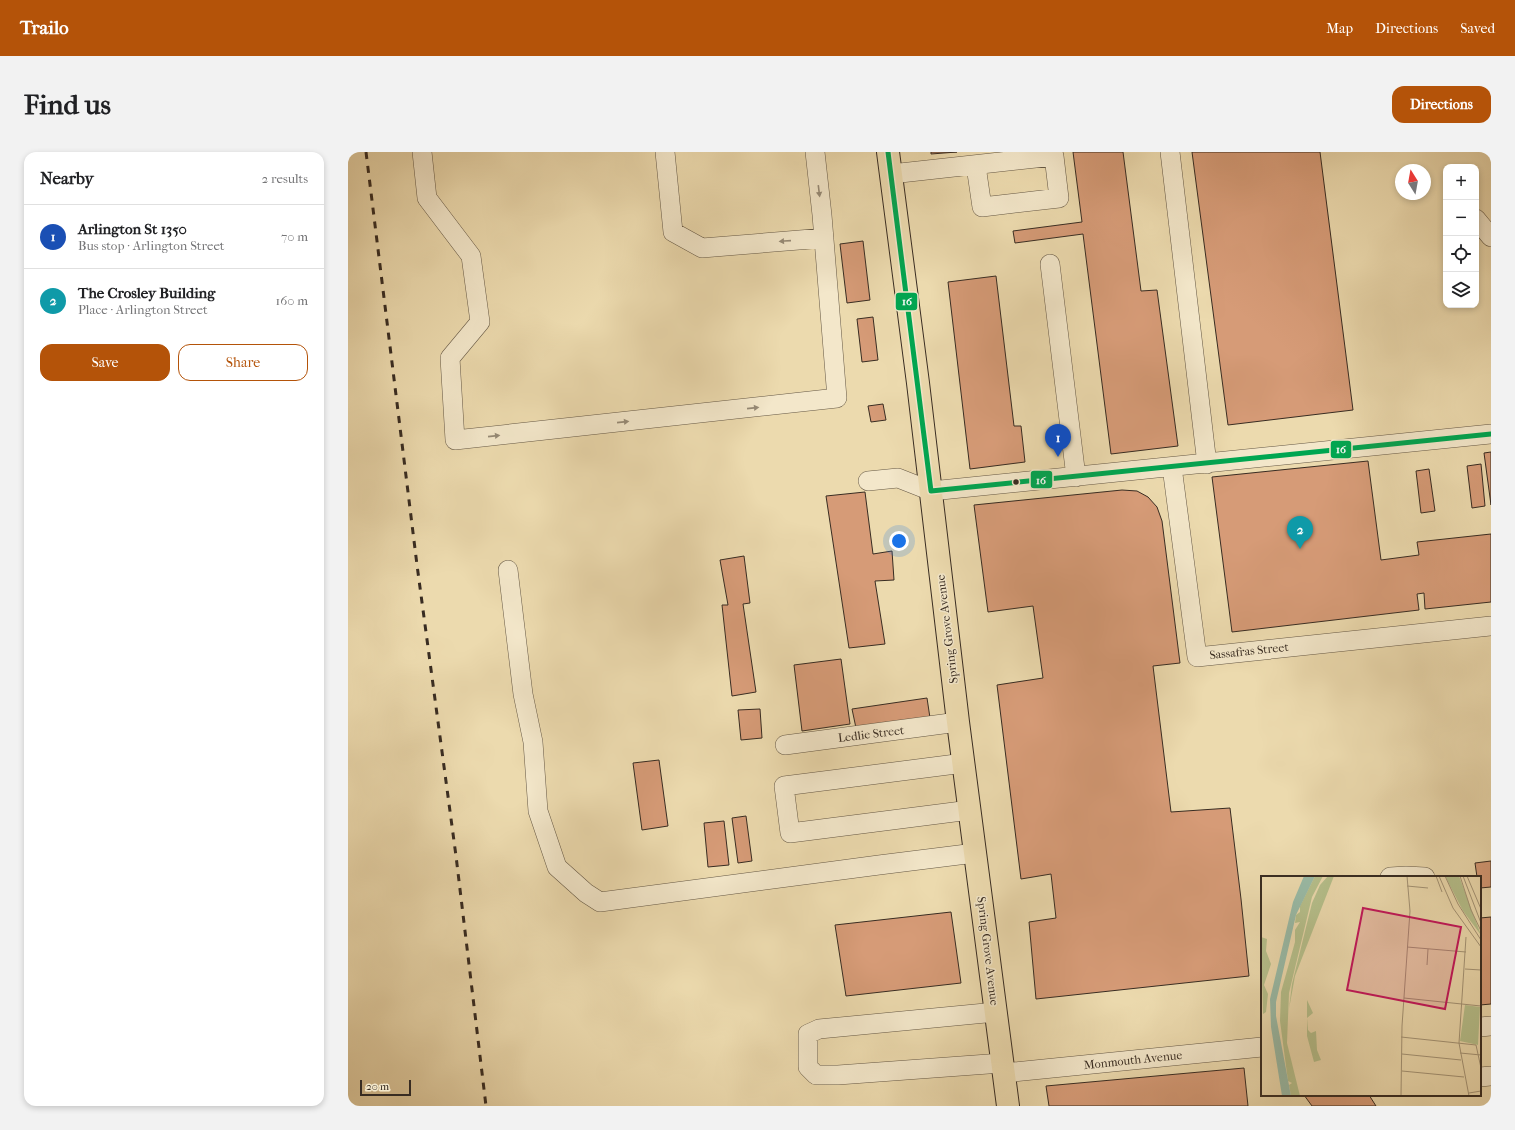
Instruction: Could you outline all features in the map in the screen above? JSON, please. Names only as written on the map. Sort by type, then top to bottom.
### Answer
[{"type":"main road","name":"Spring Grove Avenue","points":[[888,152],[931,491],[958,722],[1008,1106]]},
{"type":"street","points":[[422,152],[427,198],[471,256],[480,322],[450,358],[456,440],[837,398],[824,238],[815,152]]},
{"type":"street","points":[[665,152],[674,232],[702,248],[824,238]]},
{"type":"street","points":[[1170,152],[1207,464]]},
{"type":"street","points":[[891,174],[976,166]]},
{"type":"street","points":[[1479,223],[1491,237]]},
{"type":"street","points":[[1050,264],[1076,477]]},
{"type":"street","points":[[868,481],[898,478],[931,491],[1491,434]]},
{"type":"street","name":"Sassafras Street","points":[[1172,467],[1196,656],[1491,626]]},
{"type":"street","points":[[508,570],[523,694],[533,742],[538,811],[557,867],[586,893],[600,902],[879,864],[976,853]]},
{"type":"street","name":"Ledlie Street","points":[[785,745],[958,722]]},
{"type":"street","points":[[964,763],[784,786],[790,833],[970,810]]},
{"type":"street","name":"Monmouth Avenue","points":[[996,1012],[818,1029],[808,1034],[808,1067],[816,1075],[1003,1068],[1261,1047]]},
{"type":"street","points":[[1481,1027],[1491,1026]]},
{"type":"street","points":[[1481,1077],[1491,1076]]},
{"type":"building","points":[[931,152],[957,152],[931,154]]},
{"type":"building","points":[[1073,152],[1123,152],[1141,291],[1157,290],[1178,446],[1111,454],[1083,234],[1015,243],[1013,231],[1082,222]]},
{"type":"building","points":[[1192,152],[1320,152],[1353,410],[1228,425]]},
{"type":"building","points":[[863,241],[870,300],[847,303],[840,244]]},
{"type":"building","points":[[996,276],[1014,426],[1021,426],[1025,462],[970,469],[948,282]]},
{"type":"building","points":[[873,317],[878,360],[862,362],[857,319]]},
{"type":"building","points":[[883,404],[886,420],[871,422],[868,406]]},
{"type":"building","points":[[1491,452],[1491,505],[1484,453]]},
{"type":"building","points":[[1368,461],[1381,560],[1419,555],[1417,542],[1491,534],[1491,602],[1425,609],[1424,593],[1417,594],[1419,610],[1232,632],[1212,477]]},
{"type":"building","points":[[1481,464],[1485,506],[1472,508],[1467,466]]},
{"type":"building","points":[[1429,469],[1435,511],[1421,513],[1416,471]]},
{"type":"building","points":[[1122,490],[1137,491],[1148,497],[1157,507],[1162,521],[1180,663],[1153,666],[1171,812],[1230,808],[1249,976],[1036,999],[1029,922],[1056,918],[1051,874],[1021,879],[997,685],[1043,678],[1033,606],[988,612],[974,505]]},
{"type":"building","points":[[865,492],[873,554],[892,551],[894,580],[875,581],[885,644],[849,648],[826,496]]},
{"type":"building","points":[[744,556],[750,603],[743,604],[756,692],[732,696],[722,605],[728,605],[720,560]]},
{"type":"building","points":[[841,659],[850,724],[802,731],[794,665]]},
{"type":"building","points":[[927,698],[930,718],[856,728],[852,709]]},
{"type":"building","points":[[760,709],[762,738],[741,740],[738,710]]},
{"type":"building","points":[[659,760],[668,826],[642,830],[633,763]]},
{"type":"building","points":[[746,816],[752,861],[738,863],[732,818]]},
{"type":"building","points":[[724,821],[729,865],[708,867],[704,823]]},
{"type":"building","points":[[1491,861],[1491,887],[1481,888],[1481,876],[1477,876],[1475,863]]},
{"type":"building","points":[[951,912],[961,983],[846,996],[835,925]]},
{"type":"building","points":[[1491,917],[1491,1004],[1481,1005],[1481,918]]},
{"type":"building","points":[[1244,1068],[1248,1106],[1049,1106],[1046,1086]]},
{"type":"building","points":[[1305,1096],[1370,1096],[1376,1106],[1312,1106]]},
{"type":"railway","points":[[366,152],[417,565],[456,856],[486,1106]]},
{"type":"transit line","name":"16","points":[[888,152],[931,491],[1491,434]]},
{"type":"place","name":"Arlington St 1350","points":[[1058,457]]},
{"type":"place","name":"The Crosley Building","points":[[1300,549]]}]
